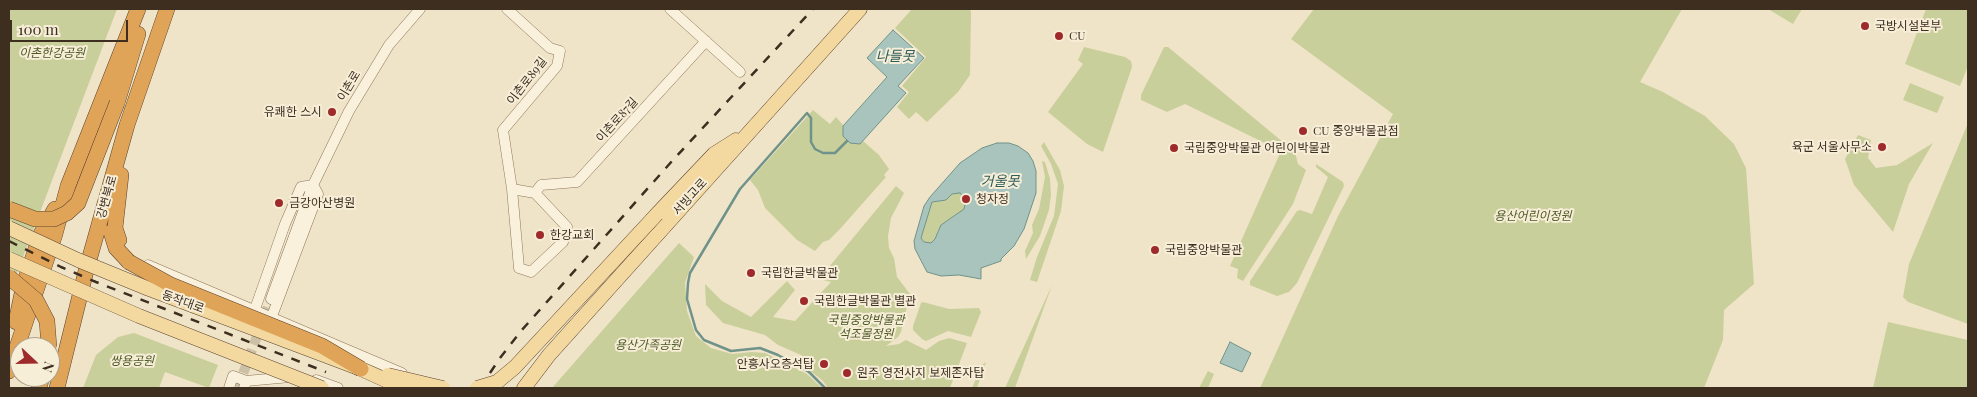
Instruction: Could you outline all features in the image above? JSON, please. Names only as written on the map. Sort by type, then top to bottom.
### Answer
[{"type":"highway","points":[[9,371],[55,234],[68,186],[138,9]]},
{"type":"highway","points":[[9,209],[35,219],[54,219],[67,213],[78,203],[117,103],[146,9]]},
{"type":"highway","name":"강변북로","points":[[57,388],[86,270],[127,125],[167,9]]},
{"type":"highway","points":[[119,240],[115,228],[127,125]]},
{"type":"highway","points":[[9,356],[24,284],[41,234],[68,186]]},
{"type":"highway","points":[[118,199],[111,223],[111,237],[116,248],[129,262],[171,285],[322,346],[361,369]]},
{"type":"highway","points":[[9,277],[36,300],[48,320],[49,337]]},
{"type":"main road","name":"서빙고로","points":[[524,388],[549,355],[860,9]]},
{"type":"main road","points":[[477,388],[497,382],[515,367],[714,154],[750,131]]},
{"type":"main road","name":"동작대로","points":[[9,228],[149,290],[361,369]]},
{"type":"main road","points":[[9,259],[139,316],[322,388]]},
{"type":"main road","points":[[361,369],[404,388]]},
{"type":"main road","points":[[361,369],[444,388]]},
{"type":"street","name":"이촌로","points":[[271,299],[313,185],[349,111],[389,45],[420,9]]},
{"type":"street","name":"이촌로89길","points":[[507,9],[550,48],[560,52],[557,66],[503,130],[512,189],[519,268],[531,272],[563,242],[567,227],[535,193]]},
{"type":"street","points":[[670,9],[740,72]]},
{"type":"street","name":"이촌로87길","points":[[535,193],[541,185],[577,182],[706,41]]},
{"type":"street","name":"이촌로","points":[[255,309],[285,224],[301,187],[313,185]]},
{"type":"street","name":"이촌로","points":[[272,316],[318,194],[313,185]]},
{"type":"street","points":[[512,189],[535,193]]},
{"type":"street","points":[[119,240],[129,254],[144,264],[272,316],[402,373],[404,388]]},
{"type":"street","points":[[239,387],[304,375],[338,388]]},
{"type":"green space","name":"이촌한강공원","points":[[9,9],[117,9],[9,294]]},
{"type":"green space","points":[[912,9],[970,9],[971,12],[970,75],[958,92],[927,122],[916,112],[909,119],[897,107],[909,92],[902,86],[926,57],[895,28]]},
{"type":"green space","name":"용산어린이정원","points":[[1314,9],[1682,9],[1640,82],[1663,92],[1705,116],[1734,144],[1746,168],[1754,284],[1724,310],[1723,340],[1704,388],[1260,388],[1338,216],[1393,114],[1291,39]]},
{"type":"green space","points":[[1768,9],[1802,9],[1793,24]]},
{"type":"green space","points":[[1926,9],[1968,9],[1968,66],[1960,86],[1905,64]]},
{"type":"green space","points":[[1084,47],[1125,57],[1131,61],[1132,67],[1103,152],[1087,144],[1048,112],[1083,64],[1078,60]]},
{"type":"green space","points":[[1164,47],[1168,47],[1295,152],[1298,164],[1306,170],[1293,204],[1243,281],[1237,278],[1238,269],[1230,266],[1281,151],[1185,104],[1167,112],[1141,100],[1141,95]]},
{"type":"green space","points":[[1910,83],[1944,97],[1937,113],[1903,100]]},
{"type":"green space","points":[[813,110],[830,124],[836,117],[860,144],[863,141],[879,155],[889,169],[884,175],[886,177],[840,229],[815,251],[797,240],[765,208],[758,190],[750,180]]},
{"type":"green space","points":[[1968,123],[1968,324],[1908,302],[1903,297],[1909,264]]},
{"type":"green space","points":[[1858,135],[1871,140],[1868,158],[1876,168],[1897,165],[1933,143],[1909,184],[1893,232],[1854,185],[1845,159]]},
{"type":"green space","points":[[1044,142],[1060,170],[1064,186],[1061,211],[1037,282],[1030,280],[1037,257],[1054,216],[1058,184],[1051,164],[1041,146]]},
{"type":"green space","points":[[1042,161],[1045,162],[1050,179],[1051,195],[1049,210],[1040,236],[1026,259],[1025,251],[1033,233],[1032,225],[1039,209],[1045,177]]},
{"type":"green space","points":[[1316,164],[1343,182],[1344,186],[1297,283],[1289,292],[1277,296],[1250,285],[1250,281],[1297,211],[1300,210],[1312,214],[1328,177],[1316,167]]},
{"type":"green space","name":"국립중앙박물관 석조물정원","points":[[896,186],[904,193],[891,218],[888,236],[889,248],[894,258],[897,277],[910,294],[901,332],[898,337],[886,346],[899,344],[906,340],[926,350],[939,341],[949,338],[967,343],[950,388],[828,388],[822,380],[809,370],[813,365],[801,355],[778,345],[765,335],[723,323],[706,305],[705,284],[722,301],[751,317],[787,281],[795,290],[773,317],[795,321],[831,282],[819,279]]},
{"type":"green space","points":[[960,193],[966,200],[964,209],[941,225],[931,244],[924,242],[921,238],[932,202],[946,200],[952,194]]},
{"type":"green space","name":"용산가족공원","points":[[679,243],[694,257],[685,283],[687,311],[696,336],[711,348],[732,354],[765,353],[807,374],[822,388],[552,388]]},
{"type":"green space","points":[[1052,285],[1015,388],[1005,388]]},
{"type":"green space","points":[[923,302],[949,309],[979,308],[981,312],[971,337],[948,331],[926,341],[922,339],[913,330],[913,326]]},
{"type":"green space","points":[[1888,322],[1968,340],[1968,388],[1873,388]]},
{"type":"green space","name":"쌍용공원","points":[[134,333],[218,365],[209,388],[165,372],[159,388],[83,388],[96,355],[118,337]]},
{"type":"green space","points":[[986,362],[977,388],[972,388],[982,365]]},
{"type":"green space","points":[[1208,371],[1214,374],[1208,388],[1199,388]]},
{"type":"water","name":"나들못","points":[[893,30],[924,58],[898,86],[906,93],[860,144],[850,143],[843,136],[843,126],[887,77],[867,58]]},
{"type":"water","name":"거울못","points":[[997,143],[1009,143],[1018,146],[1028,153],[1033,161],[1036,171],[1036,193],[1024,229],[1014,246],[1001,261],[981,268],[981,279],[959,275],[941,276],[927,272],[915,249],[914,241],[924,206],[960,163],[982,148]],"holes":[[[960,193],[966,200],[964,209],[941,225],[935,239],[931,243],[924,242],[921,238],[932,202],[946,200],[952,194]]]},
{"type":"water","points":[[1230,342],[1251,353],[1242,372],[1220,363]]},
{"type":"waterway","points":[[825,388],[809,372],[778,355],[760,348],[731,351],[704,340],[696,330],[687,299],[688,283],[690,273],[740,189],[807,113],[811,118],[811,142],[815,149],[823,153],[835,153],[847,141]]},
{"type":"tunnel","points":[[238,387],[271,299]]},
{"type":"railway","points":[[480,388],[521,331],[673,160],[813,9]]},
{"type":"railway","points":[[9,241],[96,282],[326,372]]},
{"type":"place","name":"국방시설본부","points":[[1865,26]]},
{"type":"place","name":"CU","points":[[1059,36]]},
{"type":"place","name":"유쾌한 스시","points":[[332,112]]},
{"type":"place","name":"CU 중앙박물관점","points":[[1303,131]]},
{"type":"place","name":"육군 서울사무소","points":[[1882,147]]},
{"type":"place","name":"국립중앙박물관 어린이박물관","points":[[1174,148]]},
{"type":"place","name":"청자정","points":[[966,199]]},
{"type":"place","name":"금강아산병원","points":[[279,203]]},
{"type":"place","name":"한강교회","points":[[540,235]]},
{"type":"place","name":"국립중앙박물관","points":[[1155,250]]},
{"type":"place","name":"국립한글박물관","points":[[751,273]]},
{"type":"place","name":"국립한글박물관 별관","points":[[804,301]]},
{"type":"place","name":"안흥사오층석탑","points":[[824,364]]},
{"type":"place","name":"원주 영전사지 보제존자탑","points":[[847,373]]}]
